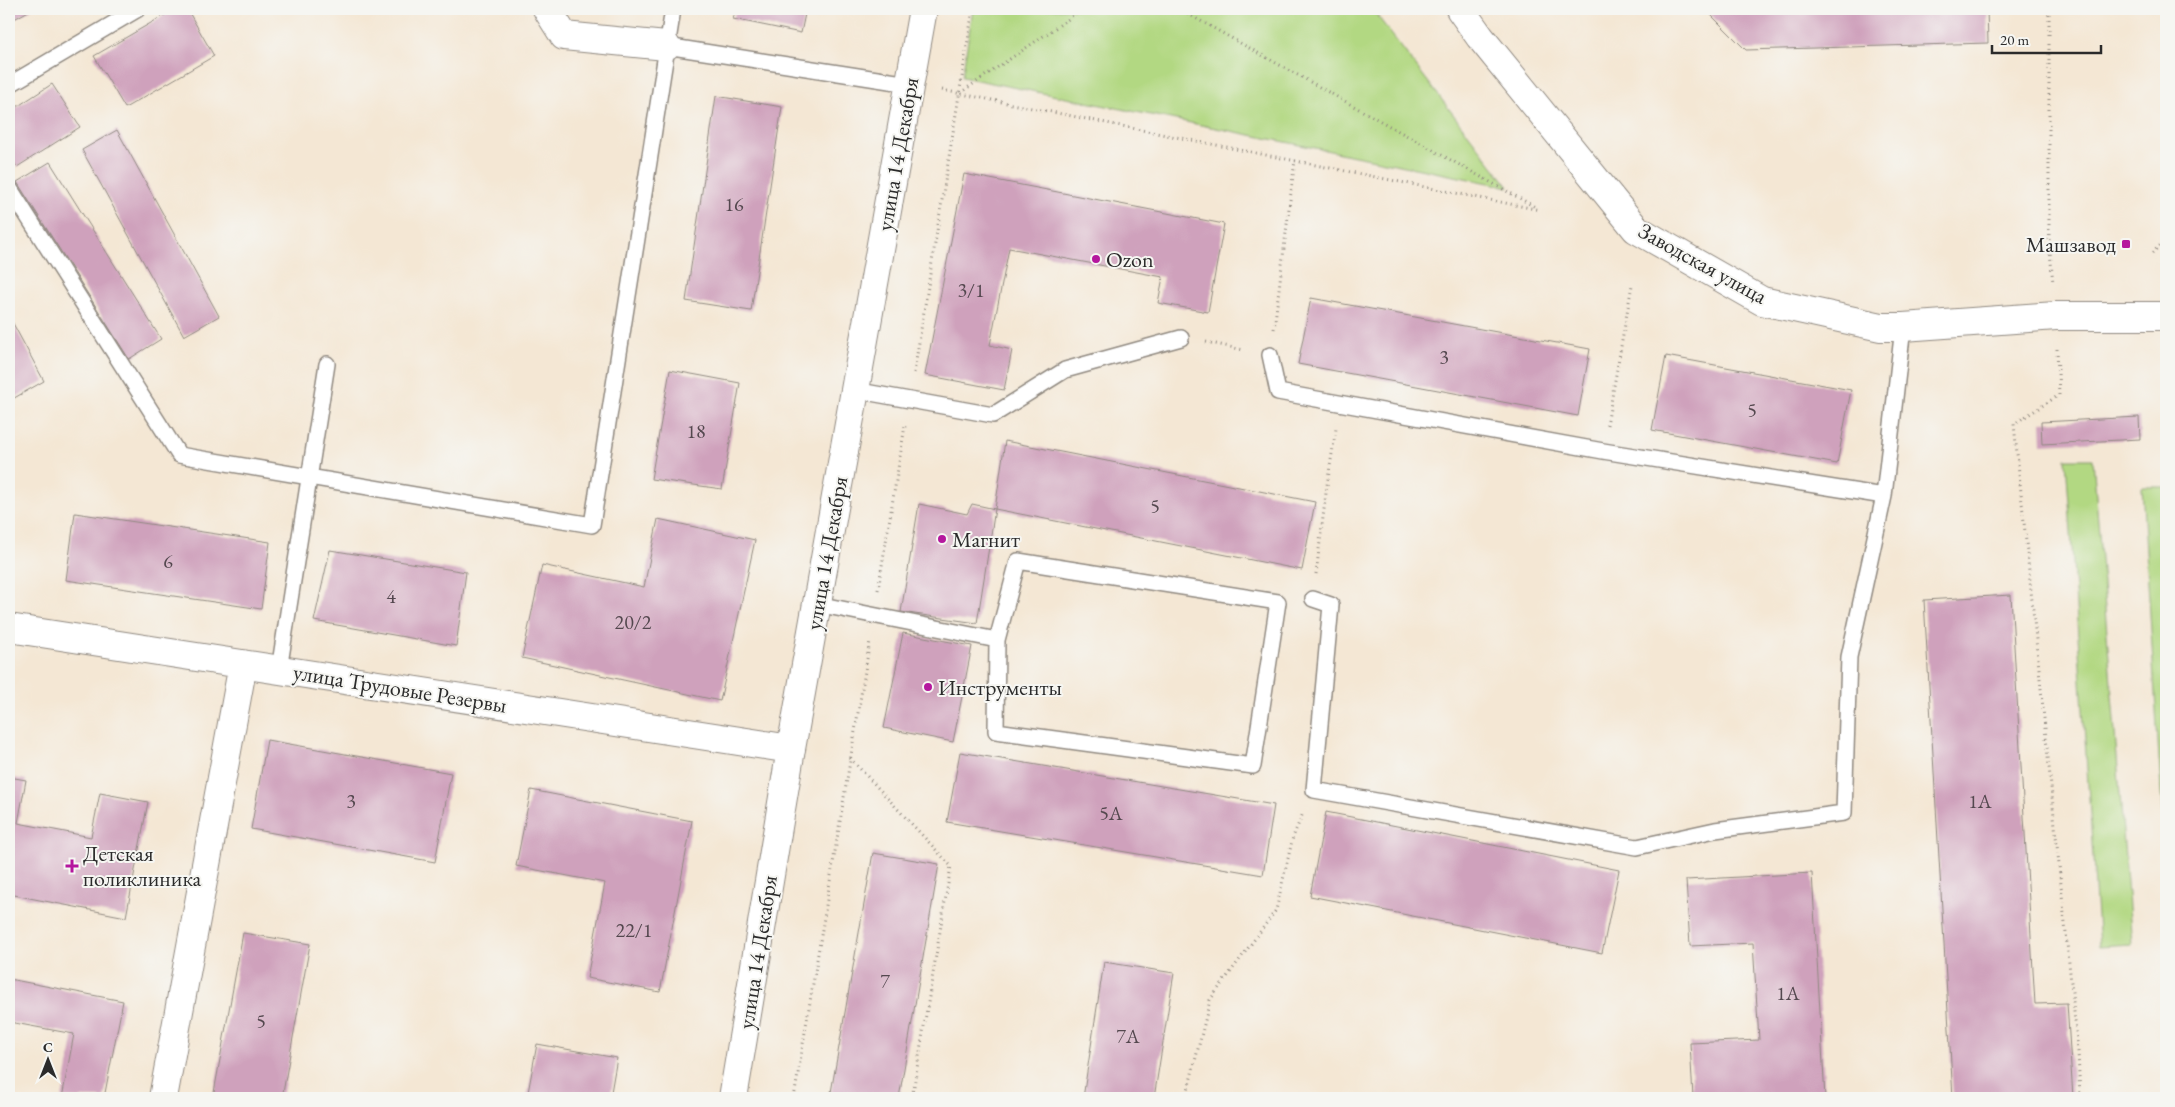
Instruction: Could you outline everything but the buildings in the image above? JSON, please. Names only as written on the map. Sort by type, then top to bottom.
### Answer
[{"type":"main road","points":[[547,9],[564,36],[666,46]]},
{"type":"main road","name":"улица 14 Декабря","points":[[733,1098],[791,749],[922,9]]},
{"type":"main road","name":"Заводская улица","points":[[1460,9],[1480,37],[1636,229],[1762,300],[1881,327],[2056,316],[2166,316]]},
{"type":"main road","name":"улица Трудовые Резервы","points":[[9,628],[791,749]]},
{"type":"main road","points":[[163,1098],[242,664]]},
{"type":"lane","points":[[9,86],[138,9]]},
{"type":"lane","points":[[9,187],[178,455],[592,526],[673,9]]},
{"type":"lane","points":[[666,46],[909,84]]},
{"type":"lane","points":[[1313,599],[1331,605],[1314,790],[1637,847],[1715,830],[1844,814],[1849,657],[1884,496],[1902,327]]},
{"type":"lane","points":[[854,390],[993,415],[1065,370],[1181,338]]},
{"type":"lane","points":[[1270,355],[1278,392],[1603,452],[1884,496]]},
{"type":"lane","points":[[279,670],[327,364]]},
{"type":"lane","points":[[1018,561],[1278,602],[1253,766],[996,731],[997,640],[1018,561]]},
{"type":"lane","points":[[817,604],[997,640]]},
{"type":"path","points":[[913,377],[973,9]]},
{"type":"path","points":[[960,93],[1083,9]]},
{"type":"path","points":[[1125,9],[1134,11],[1146,9]]},
{"type":"path","points":[[909,84],[1540,210],[1179,9]]},
{"type":"path","points":[[2049,9],[2049,241],[2056,316],[2059,395],[2014,424],[2078,1051],[2080,1098]]},
{"type":"path","points":[[1181,338],[1270,355],[1295,160]]},
{"type":"path","points":[[2152,253],[2166,240]]},
{"type":"path","points":[[1603,452],[1632,285]]},
{"type":"path","points":[[1313,599],[1327,485],[1341,404]]},
{"type":"path","points":[[878,592],[907,416]]},
{"type":"path","points":[[794,1098],[871,631]]},
{"type":"path","points":[[850,758],[951,866],[912,1098]]},
{"type":"path","points":[[1186,1098],[1210,1000],[1276,910],[1293,837],[1314,790]]},
{"type":"green space","points":[[973,9],[1372,9],[1509,187],[962,77]]},
{"type":"green space","points":[[2066,459],[2093,459],[2132,944],[2099,946]]},
{"type":"green space","points":[[2142,487],[2166,487],[2166,870]]},
{"type":"place","name":"Машзавод","points":[[2126,244]]},
{"type":"place","name":"Ozon","points":[[1096,259]]},
{"type":"place","name":"Магнит","points":[[942,539]]},
{"type":"place","name":"Инструменты","points":[[928,687]]},
{"type":"place","name":"Детская поликлиника","points":[[72,866]]}]
